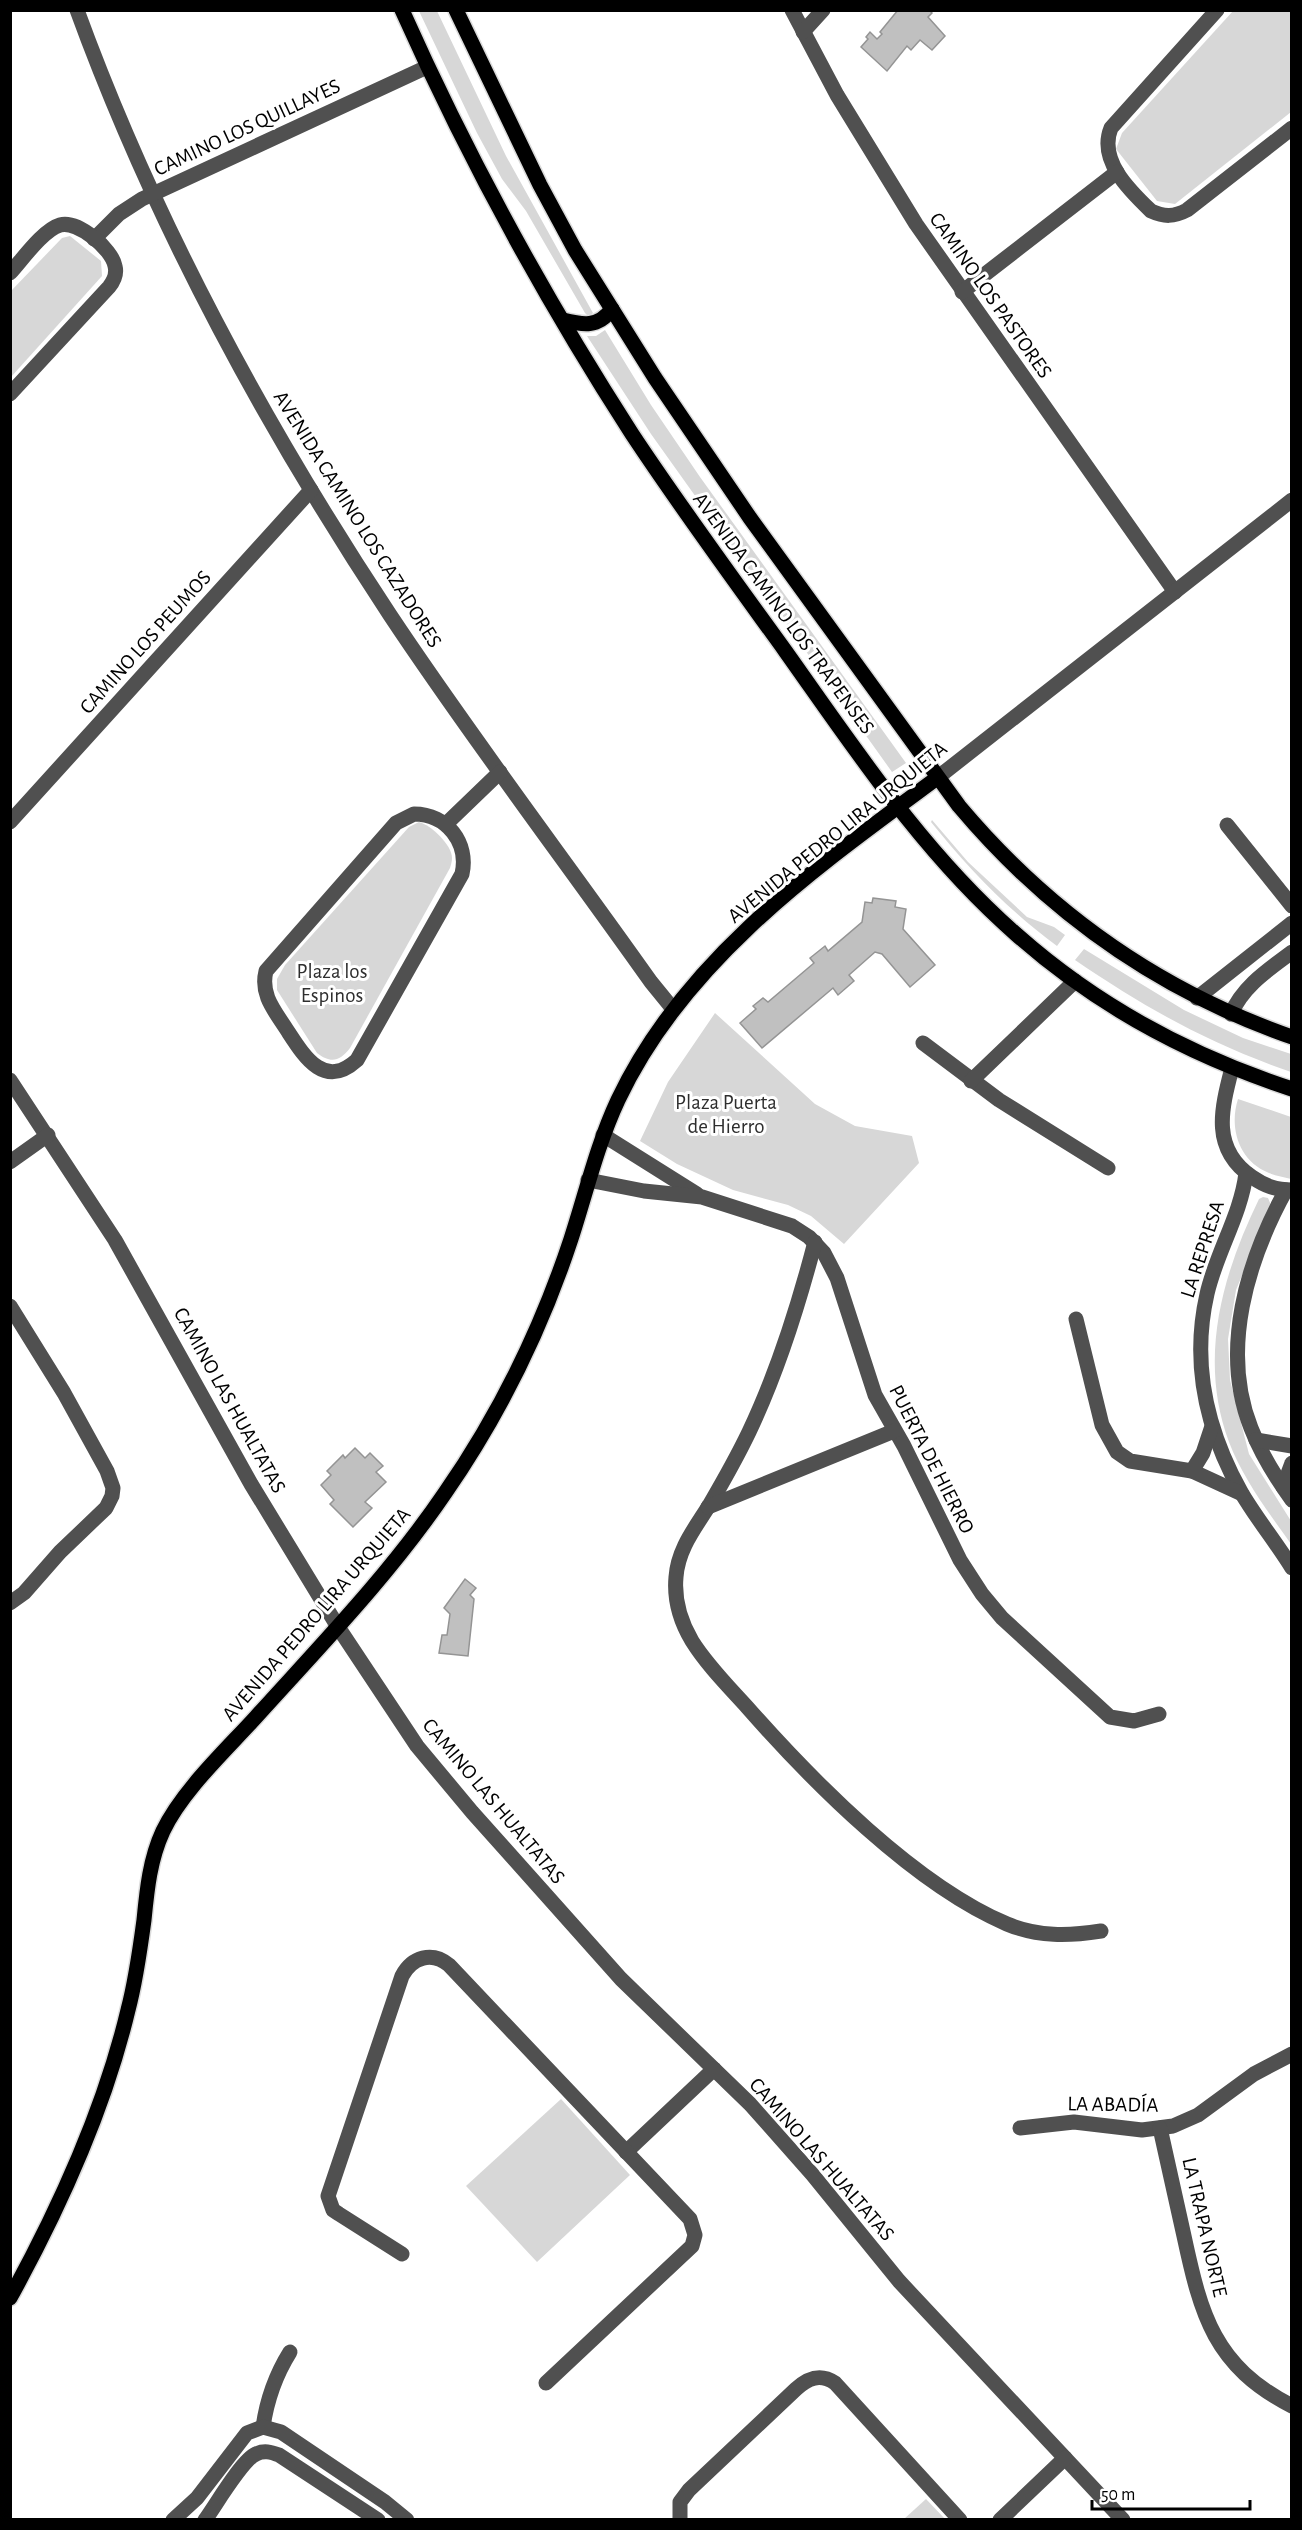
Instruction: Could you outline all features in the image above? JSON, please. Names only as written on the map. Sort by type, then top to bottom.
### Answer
[{"type":"main road","name":"AVENIDA CAMINO LOS TRAPENSES","points":[[402,10],[427,67],[494,202],[592,371],[661,477],[897,807],[927,844],[987,909],[1075,981],[1151,1029],[1232,1068],[1292,1089]]},
{"type":"main road","name":"AVENIDA CAMINO LOS TRAPENSES","points":[[456,10],[540,185],[612,309],[700,446],[937,778],[984,836],[1058,907],[1111,947],[1197,998],[1231,1014],[1292,1037]]},
{"type":"main road","points":[[563,320],[594,325],[606,317],[612,309]]},
{"type":"main road","name":"AVENIDA PEDRO LIRA URQUIETA","points":[[10,2298],[67,2185],[107,2087],[130,2005],[149,1875],[164,1829],[191,1790],[338,1627],[392,1563],[442,1498],[493,1416],[531,1342],[553,1290],[572,1237],[603,1135],[636,1065],[673,1009],[699,978],[753,923],[897,807],[937,778]]},
{"type":"street","name":"AVENIDA CAMINO LOS CAZADORES","points":[[77,10],[127,135],[154,194],[222,331],[311,490],[397,626],[651,982],[673,1009]]},
{"type":"street","name":"CAMINO LOS PASTORES","points":[[792,10],[873,156],[962,292],[1175,592]]},
{"type":"street","points":[[803,32],[822,10]]},
{"type":"street","points":[[1217,10],[1111,128],[1106,144],[1107,152],[1117,172],[1151,211],[1173,216],[1187,210],[1292,128]]},
{"type":"street","name":"CAMINO LOS QUILLAYES","points":[[94,239],[119,214],[154,194],[427,67]]},
{"type":"street","points":[[962,292],[1117,172]]},
{"type":"street","points":[[10,273],[46,234],[65,224],[79,227],[94,239],[112,258],[116,269],[112,282],[10,394]]},
{"type":"street","name":"CAMINO LOS PEUMOS","points":[[10,822],[311,490]]},
{"type":"street","name":"AVENIDA PEDRO LIRA URQUIETA","points":[[937,778],[1292,500]]},
{"type":"street","points":[[446,824],[500,772]]},
{"type":"street","points":[[425,814],[446,824],[459,841],[464,856],[462,874],[458,883],[357,1060],[343,1070],[335,1071],[316,1067],[302,1053],[268,999],[263,986],[266,971],[396,824],[405,817],[425,814]]},
{"type":"street","points":[[1227,825],[1292,906]]},
{"type":"street","points":[[1197,998],[1292,923]]},
{"type":"street","points":[[1231,1014],[1235,1003],[1249,986],[1292,951]]},
{"type":"street","points":[[971,1081],[1075,981]]},
{"type":"street","points":[[923,1043],[971,1081],[1015,1111],[1108,1168]]},
{"type":"street","points":[[1232,1068],[1222,1109],[1224,1139],[1234,1161],[1246,1173],[1269,1187],[1289,1190],[1254,1266],[1246,1291],[1238,1336],[1238,1373],[1256,1440],[1287,1494]]},
{"type":"street","name":"CAMINO LAS HUALTATAS","points":[[10,1080],[48,1135],[142,1286],[251,1484],[338,1627],[410,1737],[441,1776],[621,1979],[714,2069],[784,2142],[868,2245],[926,2311],[1123,2520]]},
{"type":"street","points":[[10,1162],[48,1135]]},
{"type":"street","name":"PUERTA DE HIERRO","points":[[603,1135],[702,1197]]},
{"type":"street","name":"LA REPRESA","points":[[1246,1173],[1241,1197],[1212,1275],[1203,1317],[1200,1363],[1203,1389],[1219,1448],[1242,1494],[1292,1568]]},
{"type":"street","name":"PUERTA DE HIERRO","points":[[588,1180],[644,1191],[702,1197],[792,1226],[815,1242],[824,1253],[837,1278],[875,1395],[960,1560],[982,1594],[1002,1618],[1110,1717],[1134,1721],[1160,1713]]},
{"type":"street","points":[[815,1242],[790,1329],[761,1406],[727,1474],[688,1538],[678,1562],[675,1591],[682,1622],[697,1648],[760,1723],[876,1835],[925,1875],[989,1916],[1028,1931],[1062,1935],[1101,1931]]},
{"type":"street","points":[[10,1306],[64,1393],[107,1471],[113,1488],[106,1508],[60,1552],[24,1593],[10,1603]]},
{"type":"street","points":[[1076,1319],[1102,1425],[1113,1448],[1130,1461],[1192,1471],[1242,1494]]},
{"type":"street","points":[[1192,1471],[1203,1454],[1212,1426]]},
{"type":"street","points":[[708,1507],[894,1431]]},
{"type":"street","points":[[1256,1440],[1292,1446]]},
{"type":"street","points":[[1287,1494],[1292,1463]]},
{"type":"street","points":[[402,2254],[339,2214],[329,2203],[328,2196],[402,1976],[409,1964],[422,1957],[437,1958],[449,1965],[690,2219],[695,2229],[694,2240],[688,2250],[546,2383]]},
{"type":"street","name":"LA ABADÍA","points":[[1020,2128],[1074,2122],[1142,2130],[1186,2121],[1198,2115],[1254,2074],[1292,2054]]},
{"type":"street","points":[[626,2152],[714,2069]]},
{"type":"street","name":"LA TRAPA NORTE","points":[[1160,2128],[1194,2284],[1206,2320],[1225,2351],[1240,2369],[1258,2385],[1292,2406]]},
{"type":"street","points":[[263,2427],[269,2395],[281,2366],[290,2352]]},
{"type":"street","points":[[680,2520],[681,2502],[689,2490],[796,2389],[809,2379],[816,2377],[835,2383],[960,2520]]},
{"type":"street","points":[[173,2520],[197,2498],[247,2433],[263,2427],[281,2432],[385,2502],[407,2520]]},
{"type":"street","points":[[206,2520],[250,2457],[268,2451],[279,2455],[378,2520]]},
{"type":"street","points":[[1000,2520],[1065,2458]]},
{"type":"green space","points":[[419,11],[437,11],[506,156],[593,313],[589,317],[526,211],[502,179],[477,133]]},
{"type":"green space","points":[[1233,11],[1291,11],[1291,112],[1175,204],[1157,201],[1116,149],[1122,133]]},
{"type":"green space","points":[[70,236],[101,261],[102,276],[11,377],[11,291],[62,238]]},
{"type":"green space","points":[[605,330],[651,405],[700,477],[906,763],[892,772],[651,434],[587,336],[596,336]]},
{"type":"green space","points":[[932,820],[968,862],[1027,917],[1054,927],[1065,935],[1057,946],[1022,918],[974,872],[931,822]]},
{"type":"green space","name":"Plaza los Espinos","points":[[419,822],[435,831],[449,847],[452,858],[450,868],[350,1048],[343,1056],[335,1060],[327,1059],[317,1053],[277,990],[277,979],[285,965],[409,827]]},
{"type":"green space","points":[[1084,949],[1184,1010],[1243,1038],[1291,1054],[1291,1072],[1205,1037],[1127,994],[1075,960]]},
{"type":"green space","name":"Plaza Puerta de Hierro","points":[[715,1013],[815,1104],[855,1126],[912,1136],[919,1163],[844,1244],[811,1216],[788,1205],[733,1190],[677,1164],[640,1141],[668,1082]]},
{"type":"green space","points":[[1238,1099],[1291,1117],[1291,1179],[1258,1168],[1243,1152],[1236,1132],[1235,1110]]},
{"type":"green space","points":[[1268,1198],[1271,1205],[1236,1290],[1228,1339],[1230,1380],[1249,1454],[1291,1521],[1291,1544],[1257,1495],[1235,1456],[1220,1411],[1215,1380],[1218,1318],[1225,1287],[1246,1228],[1259,1199]]},
{"type":"green space","points":[[561,2099],[630,2175],[537,2262],[466,2186]]},
{"type":"green space","points":[[926,2499],[945,2519],[904,2519]]},
{"type":"building","points":[[898,10],[929,10],[932,13],[928,17],[945,36],[932,50],[920,40],[911,50],[907,46],[887,71],[861,47],[868,39],[866,37],[870,32],[877,39],[882,34],[880,32]]},
{"type":"building","points":[[873,898],[896,901],[895,907],[906,909],[903,929],[935,965],[910,987],[882,954],[875,952],[849,975],[854,981],[838,995],[833,988],[762,1048],[740,1023],[756,1009],[753,1006],[763,998],[768,1002],[814,963],[810,958],[825,946],[828,951],[862,922],[865,902],[872,903]]},
{"type":"building","points":[[355,1448],[365,1458],[370,1453],[383,1466],[376,1472],[386,1482],[365,1502],[372,1508],[353,1527],[330,1504],[334,1500],[321,1485],[331,1475],[327,1471],[343,1455],[345,1458]]},
{"type":"building","points":[[465,1579],[476,1588],[470,1595],[474,1599],[468,1656],[439,1653],[442,1635],[447,1635],[450,1614],[444,1608]]}]
